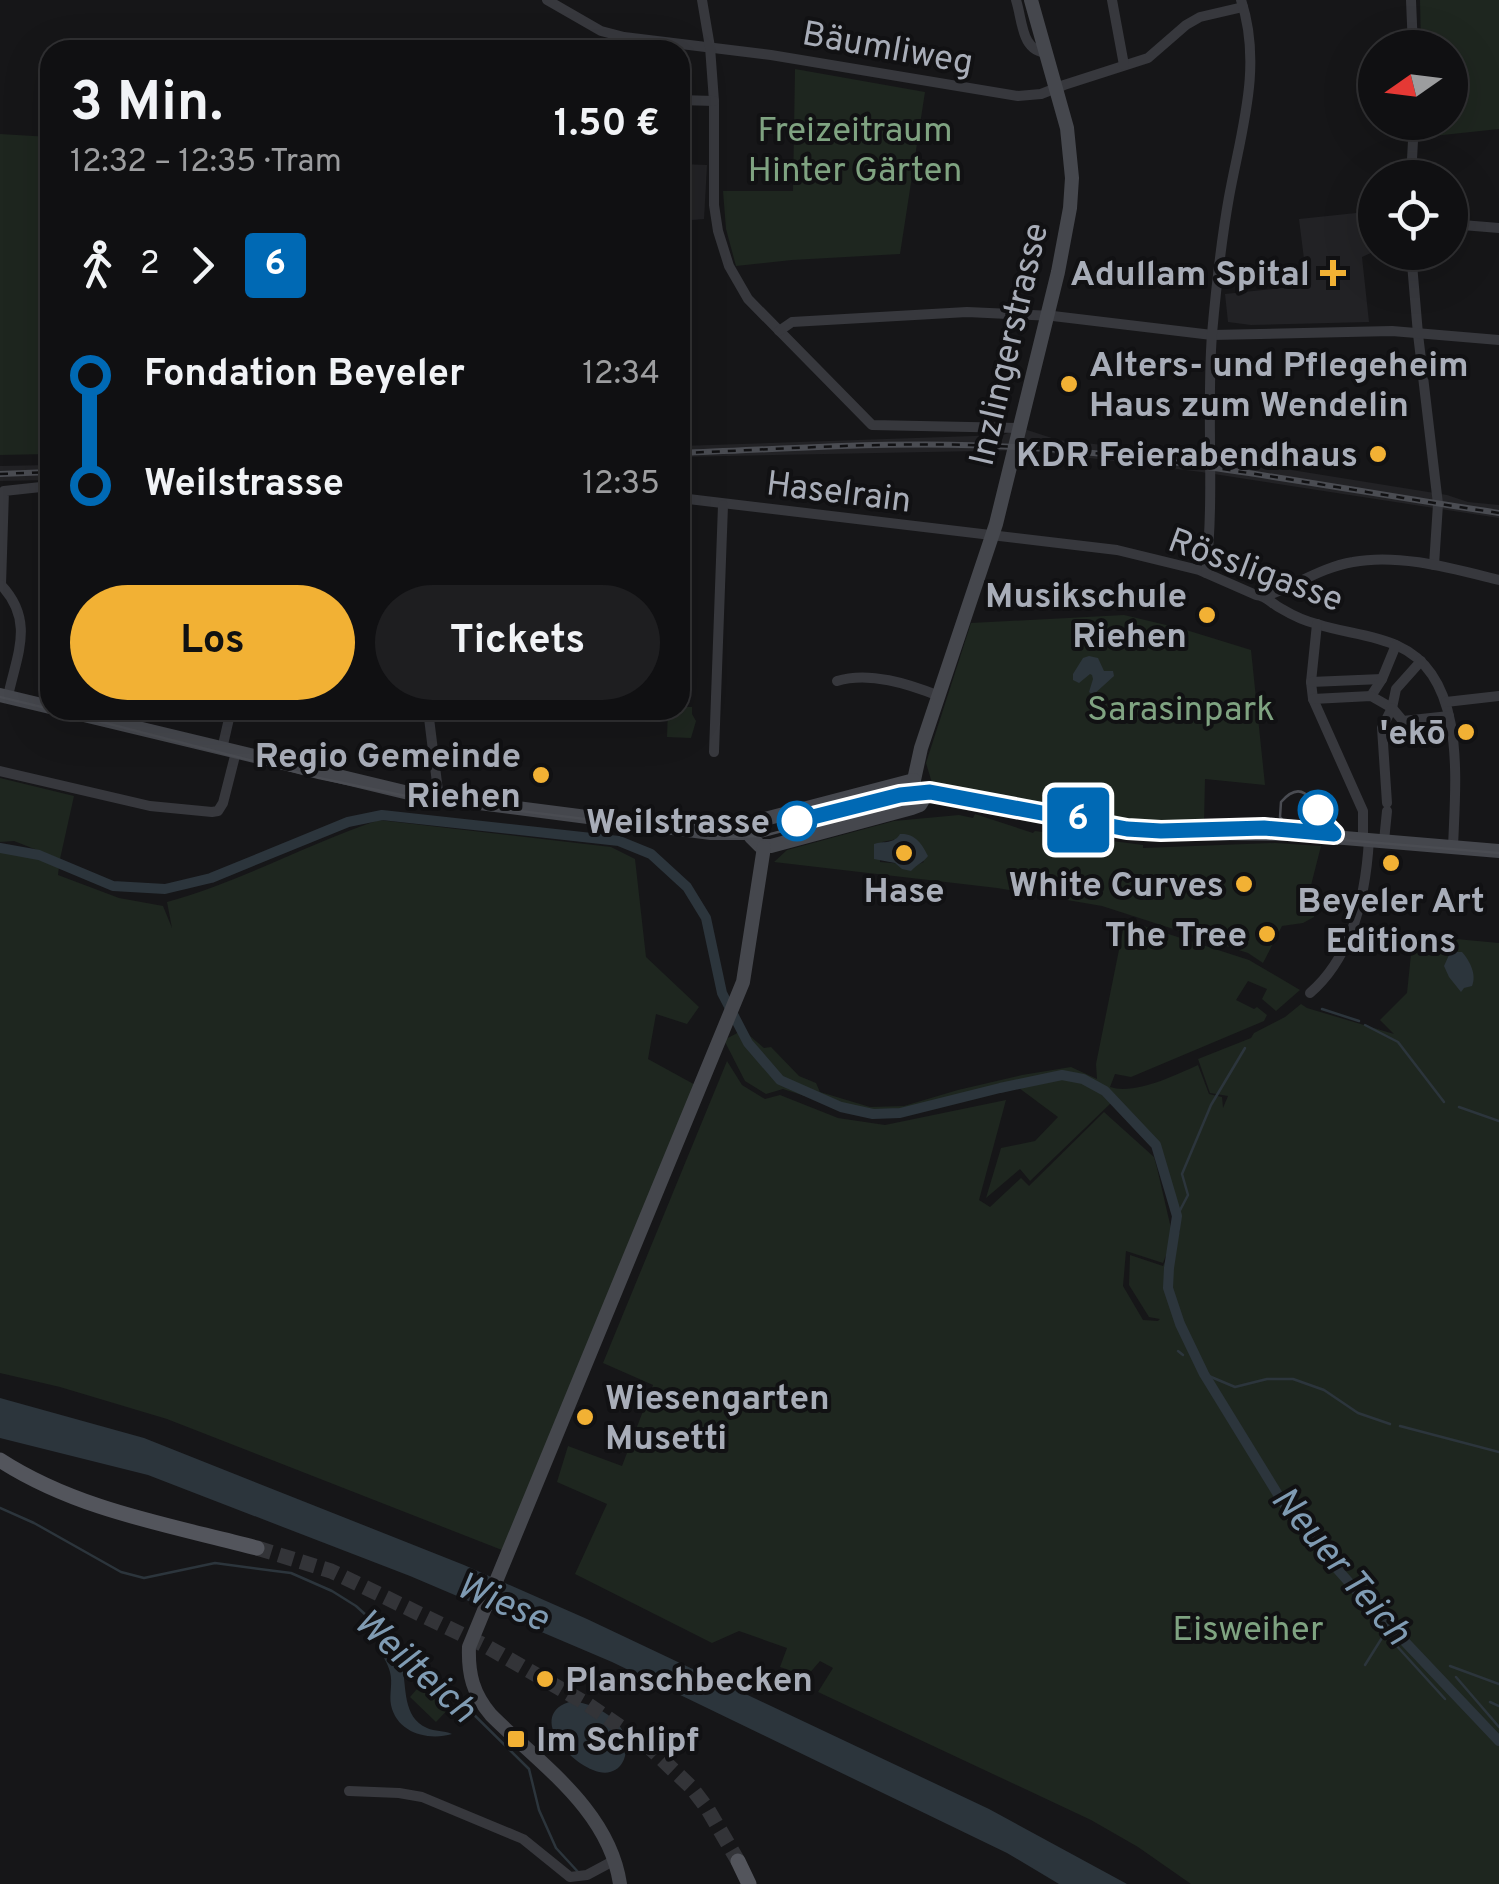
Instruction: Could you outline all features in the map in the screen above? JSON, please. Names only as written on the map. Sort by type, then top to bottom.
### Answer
[{"type":"main road","points":[[7,1464],[85,1501],[257,1548]]},
{"type":"main road","points":[[738,1861],[749,1884]]},
{"type":"street","points":[[702,0],[714,102],[714,205],[724,253],[748,298],[872,426],[1020,428]]},
{"type":"street","points":[[1016,0],[1028,46],[1035,52],[1047,53]]},
{"type":"street","name":"Inzlingerstrasse","points":[[914,780],[992,537],[1066,232],[1072,178],[1066,128],[1031,0]]},
{"type":"street","points":[[1112,0],[1124,65]]},
{"type":"street","points":[[1411,0],[1412,30]]},
{"type":"street","name":"Bäumliweg","points":[[553,2],[601,31],[647,40]]},
{"type":"street","points":[[1206,572],[1211,508],[1212,336],[1229,198],[1250,90],[1244,2]]},
{"type":"street","name":"Bäumliweg","points":[[690,45],[782,56],[1018,96],[1041,94],[1148,58],[1186,25],[1244,2]]},
{"type":"street","points":[[690,101],[714,102]]},
{"type":"street","points":[[1468,225],[1499,228]]},
{"type":"street","points":[[1413,270],[1438,504],[1434,565]]},
{"type":"street","points":[[779,330],[792,322],[967,312],[1048,316],[1212,336],[1340,332],[1499,340]]},
{"type":"street","points":[[40,487],[4,491],[0,585],[18,607],[22,628],[4,695],[40,704]]},
{"type":"street","name":"Haselrain","points":[[690,499],[992,537]]},
{"type":"street","points":[[714,752],[723,504]]},
{"type":"street","name":"Rössligasse","points":[[992,537],[1117,550],[1206,572],[1266,596],[1281,609],[1316,624],[1378,638],[1421,661],[1437,683],[1449,716],[1455,766],[1453,848]]},
{"type":"street","points":[[1266,596],[1352,562],[1381,560],[1434,565],[1499,580]]},
{"type":"street","points":[[1316,624],[1313,699],[1372,840]]},
{"type":"street","points":[[1370,696],[1396,645]]},
{"type":"street","points":[[1310,993],[1320,985],[1340,954],[1355,920],[1372,840],[1387,807],[1382,728],[1396,689],[1421,661]]},
{"type":"street","points":[[837,681],[855,678],[892,682],[939,696]]},
{"type":"street","points":[[1312,682],[1382,678]]},
{"type":"street","points":[[1313,699],[1370,696],[1392,708],[1404,721],[1449,716]]},
{"type":"street","points":[[1446,702],[1499,696]]},
{"type":"street","points":[[103,720],[439,799],[710,833],[750,833]]},
{"type":"street","points":[[0,771],[136,803],[218,811],[224,803],[231,720]]},
{"type":"street","points":[[429,720],[439,799]]},
{"type":"street","points":[[914,780],[925,788],[920,805],[912,808],[764,847],[756,844],[750,833],[756,821],[914,780]]},
{"type":"street","points":[[926,795],[1144,834],[1278,833],[1499,851]]},
{"type":"street","points":[[620,1884],[615,1860],[592,1815],[491,1715],[476,1694],[469,1668],[469,1647],[746,970],[764,847]]},
{"type":"street","points":[[349,1791],[422,1797],[523,1839],[570,1877],[582,1876],[615,1860]]},
{"type":"shaded area","points":[[690,164],[707,165],[704,219],[690,220]]},
{"type":"shaded area","name":"Adullam Spital","points":[[1358,213],[1358,270],[1363,270],[1369,322],[1228,322],[1225,294],[1302,286],[1304,259],[1299,219]]},
{"type":"shaded area","points":[[1021,428],[1058,440],[1211,457],[1447,495],[1499,505],[1499,518],[1201,472],[1025,450],[690,457],[690,446],[1003,435]]},
{"type":"shaded area","points":[[40,465],[40,480],[0,481],[0,466]]},
{"type":"green space","points":[[1420,0],[1499,0],[1499,129],[1468,132],[1468,30],[1421,30]]},
{"type":"green space","name":"Freizeitraum Hinter Gärten","points":[[795,69],[925,92],[900,254],[736,266],[726,229],[723,191],[793,191]]},
{"type":"green space","points":[[0,134],[40,136],[40,454],[0,455]]},
{"type":"green space","name":"Sarasinpark","points":[[1124,615],[1251,650],[1265,785],[1205,779],[1204,823],[1187,825],[1129,822],[932,783],[926,763],[971,623]]},
{"type":"green space","points":[[692,707],[696,721],[691,738],[667,737],[668,720],[690,720]]},
{"type":"green space","points":[[0,778],[74,796],[60,859],[14,841],[0,842]]},
{"type":"green space","points":[[975,814],[1033,833],[1143,848],[1275,843],[1321,846],[1307,901],[1307,906],[1314,908],[1314,917],[1282,926],[1263,963],[1248,953],[1102,906],[997,888],[774,862],[787,850],[894,821],[959,815],[973,818]],"holes":[[[897,839],[924,862],[880,862],[882,842]]]},
{"type":"green space","points":[[379,820],[611,847],[635,859],[646,957],[699,1007],[687,1024],[656,1014],[648,1059],[699,1087],[507,1552],[167,1419],[0,1373],[0,853],[17,853],[59,866],[58,875],[119,898],[163,906],[172,928],[167,902]]},
{"type":"green space","name":"Eisweiher","points":[[1125,920],[1249,960],[1300,990],[1276,1011],[1262,999],[1267,989],[1248,981],[1236,1000],[1257,1007],[1267,1015],[1264,1021],[1131,1077],[1115,1074],[1110,1087],[1142,1086],[1198,1065],[1209,1094],[1222,1097],[1223,1108],[1228,1096],[1210,1093],[1198,1059],[1251,1038],[1301,1004],[1394,1034],[1380,1020],[1407,993],[1413,935],[1499,943],[1499,1884],[1191,1884],[1091,1820],[818,1692],[833,1668],[820,1661],[807,1676],[780,1667],[787,1648],[739,1631],[712,1643],[575,1574],[607,1504],[557,1482],[568,1446],[622,1466],[653,1385],[603,1363],[727,1061],[742,1085],[765,1099],[780,1095],[838,1118],[885,1125],[1006,1100],[979,1200],[990,1207],[1021,1178],[1029,1186],[1104,1112],[1154,1157],[1157,1168],[1173,1237],[1163,1263],[1126,1251],[1123,1286],[1143,1320],[1160,1319],[1149,1317],[1129,1285],[1130,1255],[1163,1266],[1180,1231],[1174,1198],[1158,1144],[1112,1102],[1030,1181],[1020,1169],[986,1198],[1001,1148],[1035,1141],[1058,1117],[1019,1088],[888,1118],[867,1116],[783,1089],[766,1094],[745,1081],[724,1040],[743,1030],[764,1048],[771,1047],[799,1076],[816,1083],[820,1092],[870,1107],[904,1106],[1022,1075],[1071,1067],[1097,1079],[1096,1064]]},
{"type":"green space","points":[[424,1681],[451,1706],[436,1722],[410,1697]]},
{"type":"water","points":[[1083,658],[1098,658],[1104,671],[1113,671],[1114,676],[1093,695],[1089,692],[1092,675],[1079,683],[1073,680]]},
{"type":"water","points":[[900,834],[914,837],[928,856],[911,871],[874,859],[874,844],[892,841]]},
{"type":"water","points":[[1457,952],[1468,960],[1474,977],[1472,986],[1461,992],[1444,966],[1449,955]]},
{"type":"water","name":"Wiese","points":[[0,1398],[144,1438],[464,1565],[989,1809],[1127,1884],[1059,1884],[1007,1853],[612,1662],[410,1576],[148,1475],[0,1438]]},
{"type":"water","points":[[379,1649],[402,1666],[413,1717],[427,1728],[452,1734],[415,1733],[400,1722],[391,1705],[390,1672]]},
{"type":"water","points":[[573,1701],[603,1712],[624,1734],[625,1756],[615,1770],[598,1772],[585,1766],[553,1731],[552,1719],[558,1708]]},
{"type":"waterway","name":"Neuer Teich","points":[[0,848],[39,855],[113,886],[165,889],[211,878],[348,822],[382,815],[619,841],[651,854],[687,887],[706,918],[722,993],[748,1043],[780,1080],[841,1107],[873,1114],[900,1113],[1062,1075],[1083,1079],[1105,1091],[1156,1145],[1177,1216],[1168,1288],[1204,1374],[1293,1519],[1499,1741]]},
{"type":"waterway","points":[[1322,1009],[1359,1021]]},
{"type":"waterway","points":[[1365,1025],[1398,1042],[1444,1102]]},
{"type":"waterway","points":[[1177,1216],[1188,1195],[1182,1174],[1211,1105],[1245,1048]]},
{"type":"waterway","points":[[1459,1107],[1499,1121]]},
{"type":"waterway","points":[[1178,1351],[1183,1355]]},
{"type":"waterway","points":[[1204,1374],[1235,1387],[1267,1379],[1293,1379],[1324,1390],[1358,1413],[1390,1424]]},
{"type":"waterway","points":[[1400,1426],[1499,1452]]},
{"type":"waterway","name":"Weilteich","points":[[0,1508],[121,1572],[144,1578],[215,1563],[291,1573],[356,1606],[529,1769],[539,1810],[556,1848],[579,1873]]},
{"type":"waterway","name":"Neuer Teich","points":[[1365,1665],[1383,1631]]},
{"type":"waterway","name":"Neuer Teich","points":[[1385,1633],[1445,1699]]},
{"type":"waterway","points":[[1450,1666],[1499,1684]]},
{"type":"waterway","points":[[1456,1677],[1499,1727]]},
{"type":"waterway","points":[[1490,1702],[1499,1706]]},
{"type":"tunnel","points":[[257,1548],[331,1571],[486,1646],[587,1704],[647,1745],[691,1787],[738,1861]]},
{"type":"tram line","points":[[0,697],[40,707]]},
{"type":"tram line","points":[[94,720],[319,778],[416,798],[731,837],[763,836],[890,803],[925,798],[963,801],[1163,839],[1319,838],[1499,853]]},
{"type":"tram line","points":[[1303,832],[1288,826],[1280,817],[1281,802],[1299,791],[1311,800],[1331,832],[1346,839]]},
{"type":"tram line","name":"6","points":[[797,821],[900,795],[930,792],[1127,829],[1264,828],[1334,834],[1318,810]]},
{"type":"railway","points":[[690,453],[931,444],[1076,451],[1499,513]]},
{"type":"railway","points":[[0,474],[40,472]]},
{"type":"place","name":"Adullam Spital","points":[[1333,273]]},
{"type":"place","name":"Alters- und Pflegeheim Haus zum Wendelin","points":[[1069,384]]},
{"type":"place","name":"KDR Feierabendhaus","points":[[1378,454]]},
{"type":"place","name":"Musikschule Riehen","points":[[1207,615]]},
{"type":"place","name":"'ekō","points":[[1466,732]]},
{"type":"place","name":"Regio Gemeinde Riehen","points":[[541,775]]},
{"type":"place","name":"Weilstrasse","points":[[797,821]]},
{"type":"place","name":"Hase","points":[[904,853]]},
{"type":"place","name":"Beyeler Art Editions","points":[[1391,863]]},
{"type":"place","name":"White Curves","points":[[1244,884]]},
{"type":"place","name":"The Tree","points":[[1267,934]]},
{"type":"place","name":"Wiesengarten Musetti","points":[[585,1417]]},
{"type":"place","name":"Planschbecken","points":[[545,1679]]},
{"type":"place","name":"Im Schlipf","points":[[516,1739]]}]
